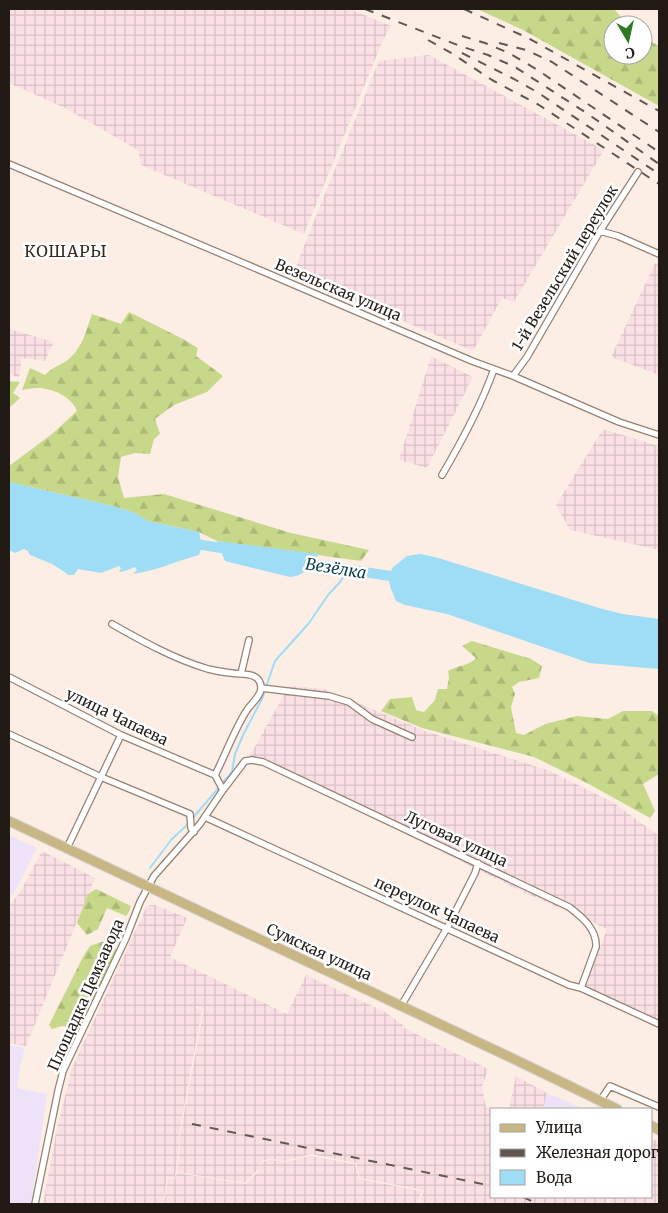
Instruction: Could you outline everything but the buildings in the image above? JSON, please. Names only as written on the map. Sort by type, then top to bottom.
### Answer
[{"type":"main road","name":"Сумская улица","points":[[9,821],[615,1108]]},
{"type":"street","name":"Везельская улица","points":[[9,164],[619,422],[659,435]]},
{"type":"street","name":"1-й Везельский переулок","points":[[513,376],[527,357],[600,232],[638,172]]},
{"type":"street","points":[[600,232],[618,236],[659,254]]},
{"type":"street","points":[[442,475],[476,413],[494,369]]},
{"type":"street","points":[[112,624],[155,648],[207,668],[251,674],[257,678],[261,688],[234,734],[215,775],[223,790],[194,832],[154,876],[149,886]]},
{"type":"street","points":[[241,674],[249,640]]},
{"type":"street","name":"улица Чапаева","points":[[9,678],[120,735],[215,775]]},
{"type":"street","points":[[261,688],[329,696],[349,702],[372,719],[412,736]]},
{"type":"street","points":[[9,734],[101,777],[190,814],[191,828],[194,832]]},
{"type":"street","points":[[67,848],[120,735]]},
{"type":"street","name":"Луговая улица","points":[[223,790],[246,761],[263,762],[569,907],[583,918],[595,934],[596,940],[596,947],[581,988]]},
{"type":"street","name":"переулок Чапаева","points":[[205,817],[569,985],[581,988],[659,1024]]},
{"type":"street","points":[[401,1006],[447,928],[475,873],[478,863]]},
{"type":"street","name":"Площадка Цемзавода","points":[[35,1204],[63,1071],[149,886]]},
{"type":"street","points":[[600,1101],[610,1086],[659,1107]]},
{"type":"shaded area","points":[[9,9],[350,9],[391,26],[383,40],[304,234],[141,165],[138,150],[65,108],[9,83]]},
{"type":"shaded area","points":[[429,55],[604,150],[514,302],[502,298],[473,351],[293,274],[379,61]]},
{"type":"shaded area","points":[[655,263],[659,265],[659,375],[611,357]]},
{"type":"shaded area","points":[[9,329],[54,342],[45,361],[22,358],[19,378],[9,373]]},
{"type":"shaded area","points":[[431,356],[473,377],[427,468],[399,460]]},
{"type":"shaded area","points":[[603,429],[659,446],[659,550],[570,530],[556,505]]},
{"type":"shaded area","points":[[289,686],[324,689],[425,731],[550,771],[614,803],[659,836],[659,1026],[585,987],[607,929],[519,890],[249,757]]},
{"type":"shaded area","points":[[9,835],[37,848],[9,899]]},
{"type":"shaded area","points":[[42,851],[95,878],[26,1046],[9,1043],[9,905],[19,894]]},
{"type":"shaded area","points":[[150,905],[155,905],[187,918],[170,957],[287,1014],[306,975],[385,1012],[403,1025],[402,1027],[488,1069],[482,1087],[486,1107],[490,1108],[490,1198],[608,1198],[606,1204],[420,1204],[423,1190],[360,1178],[356,1163],[311,1154],[285,1161],[271,1159],[261,1161],[258,1170],[244,1183],[177,1172],[179,1140],[204,1009],[196,1006],[196,1008],[202,1010],[178,1140],[175,1178],[167,1177],[163,1204],[43,1204],[56,1133],[72,1068],[146,908]]},
{"type":"shaded area","points":[[9,1045],[25,1048],[17,1088],[47,1094],[31,1204],[9,1204]]},
{"type":"shaded area","points":[[516,1076],[547,1093],[543,1108],[509,1108]]},
{"type":"shaded area","points":[[547,1093],[582,1108],[543,1108]]},
{"type":"shaded area","points":[[653,1139],[659,1142],[659,1204],[609,1204],[611,1198],[653,1198]]},
{"type":"shaded area","points":[[311,1156],[355,1164],[359,1179],[421,1191],[418,1204],[164,1204],[168,1178],[175,1179],[177,1173],[245,1184],[259,1171],[261,1162],[271,1160],[285,1162]]},
{"type":"green space","points":[[477,9],[614,9],[619,15],[603,15],[603,65],[653,65],[653,43],[659,46],[659,106],[523,30]]},
{"type":"green space","points":[[129,312],[198,348],[196,356],[223,376],[207,392],[174,405],[155,419],[160,434],[154,439],[150,454],[135,453],[121,457],[118,477],[124,498],[164,494],[291,533],[369,550],[361,561],[217,541],[199,532],[148,521],[135,513],[113,506],[9,482],[9,466],[52,434],[77,411],[71,402],[61,394],[38,388],[22,390],[30,368],[45,375],[68,360],[82,342],[92,314],[121,324]]},
{"type":"green space","points":[[9,381],[20,382],[13,393],[20,398],[9,408]]},
{"type":"green space","points":[[472,641],[531,659],[542,666],[539,678],[519,682],[512,687],[515,694],[511,707],[516,733],[524,735],[545,724],[577,716],[608,719],[623,711],[652,711],[659,716],[659,774],[643,784],[655,811],[650,818],[587,783],[534,757],[422,728],[381,711],[390,699],[412,697],[416,710],[424,712],[435,700],[438,689],[447,689],[448,671],[469,663],[476,658],[462,646]]},
{"type":"green space","points":[[96,889],[131,906],[126,916],[107,908],[98,929],[87,935],[77,923],[88,894]]},
{"type":"green space","points":[[101,942],[110,943],[116,950],[94,999],[80,1023],[71,1027],[62,1026],[52,1029],[49,1025],[84,955],[90,946]]},
{"type":"water","points":[[9,482],[113,506],[135,513],[148,521],[199,532],[202,546],[199,555],[150,571],[133,574],[137,570],[135,567],[119,572],[121,568],[119,566],[101,573],[78,569],[74,575],[69,575],[52,564],[30,555],[24,549],[15,553],[9,550]]},
{"type":"water","points":[[217,541],[319,554],[304,572],[290,577],[225,561]]},
{"type":"water","points":[[420,554],[599,608],[623,614],[659,619],[659,669],[589,663],[447,614],[405,605],[396,601],[389,581],[392,568],[407,556]]},
{"type":"waterway","name":"Везёлка","points":[[190,543],[233,550]]},
{"type":"waterway","name":"Везёлка","points":[[299,562],[403,578]]},
{"type":"waterway","points":[[192,819],[232,772],[235,754],[262,699],[275,661],[309,623],[348,570]]},
{"type":"waterway","points":[[150,868],[171,840],[189,823]]},
{"type":"railway","points":[[365,9],[515,67],[588,114],[659,164]]},
{"type":"railway","points":[[464,9],[528,38],[659,111]]},
{"type":"railway","points":[[462,36],[509,53],[536,69],[659,152]]},
{"type":"railway","points":[[428,40],[492,80],[539,105],[659,184]]},
{"type":"railway","points":[[499,43],[526,50],[552,62],[659,132]]},
{"type":"railway","points":[[462,53],[537,92],[659,174]]},
{"type":"railway","points":[[192,1124],[490,1186]]},
{"type":"railway","points":[[525,1198],[538,1204]]},
{"type":"district","name":"КОШАРЫ","points":[[66,251]]}]
